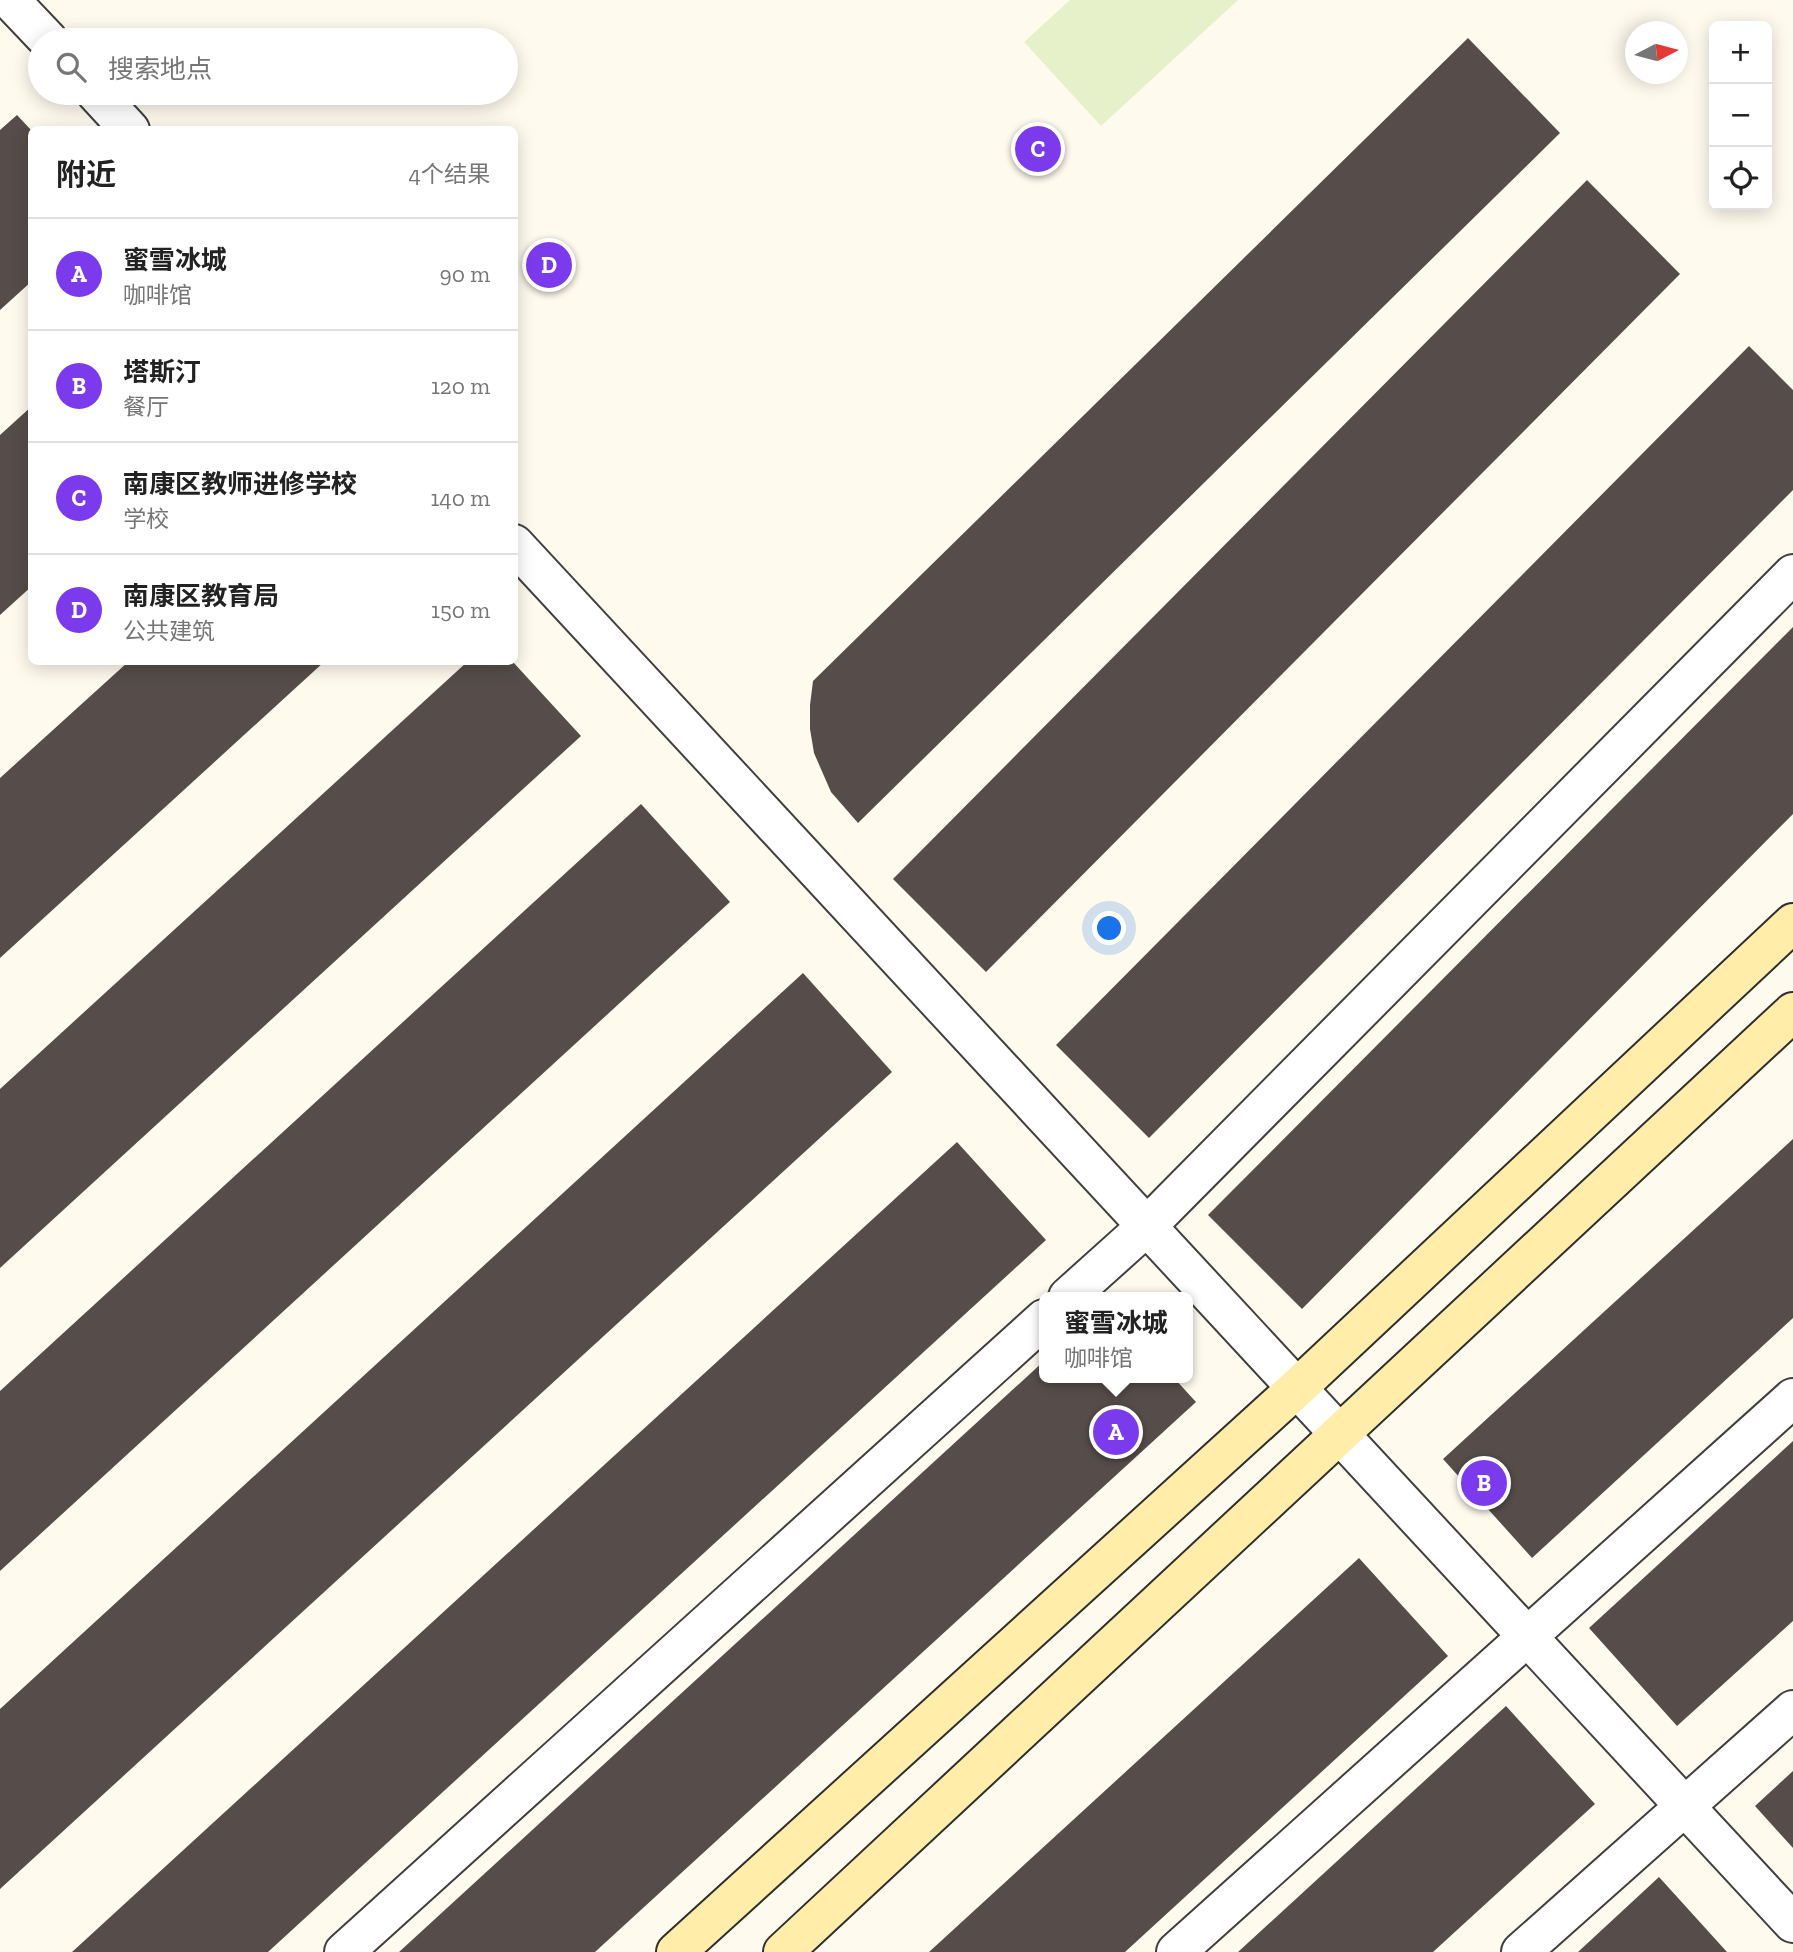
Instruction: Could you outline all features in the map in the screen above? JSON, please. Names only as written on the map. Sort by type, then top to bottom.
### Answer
[{"type":"main road","points":[[676,1952],[1297,1388],[1793,923]]},
{"type":"main road","points":[[783,1952],[1793,1012]]},
{"type":"street","points":[[10,0],[37,28]]},
{"type":"street","points":[[107,105],[126,126]]},
{"type":"street","points":[[518,548],[1793,1923]]},
{"type":"street","points":[[1074,1292],[1147,1226],[1793,574]]},
{"type":"street","points":[[344,1952],[1039,1324]]},
{"type":"street","points":[[1176,1952],[1793,1398]]},
{"type":"street","points":[[1521,1952],[1793,1710]]},
{"type":"green space","points":[[1070,0],[1238,0],[1101,126],[1024,42]]},
{"type":"building","points":[[1468,38],[1560,133],[858,823],[831,792],[814,753],[810,729],[813,681]]},
{"type":"building","points":[[17,115],[28,127],[28,285],[0,310],[0,130]]},
{"type":"building","points":[[1587,180],[1680,274],[986,972],[893,879]]},
{"type":"building","points":[[1749,346],[1793,390],[1793,490],[1149,1138],[1056,1045]]},
{"type":"building","points":[[28,410],[28,590],[0,615],[0,435]]},
{"type":"building","points":[[1793,627],[1793,814],[1302,1309],[1208,1215]]},
{"type":"building","points":[[125,665],[321,665],[0,958],[0,778]]},
{"type":"building","points":[[464,665],[516,665],[581,736],[0,1268],[0,1089]]},
{"type":"building","points":[[641,804],[730,902],[0,1571],[0,1391]]},
{"type":"building","points":[[803,973],[892,1072],[0,1889],[0,1709]]},
{"type":"building","points":[[1793,1139],[1793,1318],[1532,1558],[1443,1459]]},
{"type":"building","points":[[957,1142],[1046,1240],[268,1952],[72,1952]]},
{"type":"building","points":[[1039,1366],[1039,1383],[1179,1383],[1196,1402],[595,1952],[399,1952]]},
{"type":"building","points":[[1793,1441],[1793,1621],[1677,1726],[1589,1628]]},
{"type":"building","points":[[1359,1558],[1448,1656],[1125,1952],[929,1952]]},
{"type":"building","points":[[1506,1706],[1595,1804],[1433,1952],[1238,1952]]},
{"type":"building","points":[[1793,1771],[1793,1848],[1755,1806]]},
{"type":"building","points":[[1659,1877],[1727,1952],[1578,1952]]},
{"type":"place","name":"南康区教师进修学校","points":[[1038,149]]},
{"type":"place","name":"南康区教育局","points":[[549,265]]},
{"type":"place","name":"蜜雪冰城","points":[[1116,1432]]},
{"type":"place","name":"塔斯汀","points":[[1484,1483]]}]
